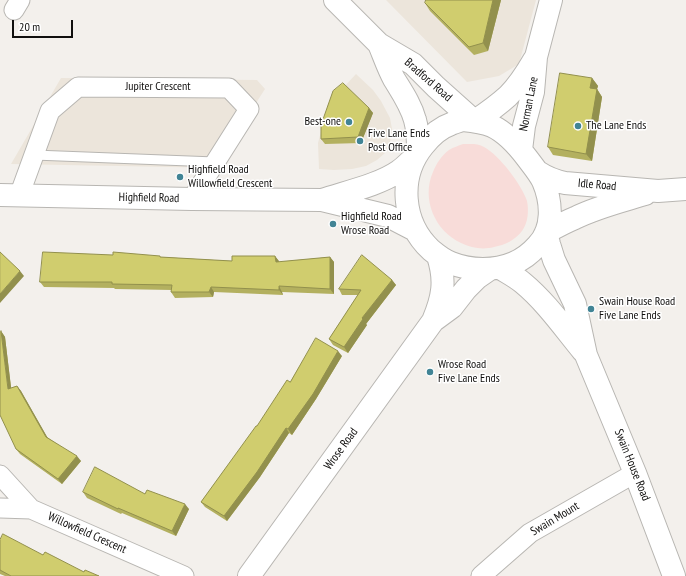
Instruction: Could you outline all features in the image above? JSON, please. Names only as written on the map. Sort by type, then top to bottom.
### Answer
[{"type":"street","name":"Bradford Road","points":[[336,0],[379,44],[413,64],[474,121]]},
{"type":"street","name":"Norman Lane","points":[[521,150],[524,126],[533,92],[536,57],[551,0]]},
{"type":"street","name":"Bradford Road","points":[[379,44],[416,120],[418,135],[417,154]]},
{"type":"street","name":"Norman Lane","points":[[474,121],[498,105],[508,96],[518,85],[536,57]]},
{"type":"street","name":"Jupiter Crescent","points":[[10,196],[34,155],[50,111],[78,87],[229,88],[249,109],[192,199]]},
{"type":"street","name":"Highfield Road","points":[[322,200],[385,178],[398,171],[417,154],[430,138],[440,130],[463,120],[474,121]]},
{"type":"street","points":[[417,154],[407,179],[406,198],[409,216],[415,230],[424,244],[438,256],[450,263],[476,269],[495,268],[512,264],[522,259],[532,252],[542,241],[546,232],[550,221],[550,207],[547,194],[538,172],[512,140],[491,126],[474,121]]},
{"type":"street","name":"Idle Road","points":[[538,172],[546,177],[565,183],[658,190],[686,189]]},
{"type":"street","name":"Idle Road","points":[[546,232],[589,212],[658,190]]},
{"type":"street","name":"Highfield Road","points":[[10,196],[322,200],[388,216],[415,230]]},
{"type":"street","name":"Swain House Road","points":[[546,232],[554,260],[574,304],[586,355],[636,472],[674,576]]},
{"type":"street","name":"Wrose Road","points":[[434,321],[439,307],[443,280],[442,268],[438,256]]},
{"type":"street","name":"Swain House Road","points":[[495,268],[523,283],[537,296],[586,355]]},
{"type":"street","name":"Wrose Road","points":[[248,576],[434,321],[452,307],[466,289],[478,278],[495,268]]},
{"type":"street","name":"Swain Mount","points":[[481,576],[530,533],[636,472]]},
{"type":"street","name":"Willowfield Crescent","points":[[0,475],[31,509],[184,576]]},
{"type":"street","points":[[0,508],[31,509]]},
{"type":"lane","points":[[34,155],[215,162]]},
{"type":"shaded area","points":[[386,0],[536,0],[519,64],[499,76],[467,82]]},
{"type":"shaded area","points":[[356,74],[373,90],[390,118],[392,129],[390,142],[385,153],[377,160],[366,166],[352,169],[319,169],[318,143],[328,104]]},
{"type":"shaded area","points":[[61,78],[257,80],[265,89],[218,162],[225,168],[11,164]]},
{"type":"shaded area","points":[[463,144],[479,145],[490,151],[503,163],[524,194],[528,209],[526,224],[519,234],[506,243],[490,248],[477,248],[465,245],[452,238],[444,231],[433,213],[429,193],[430,182],[434,169],[446,152]]},
{"type":"building","points":[[426,0],[493,0],[483,43],[469,47],[425,3]]},
{"type":"building","name":"The Lane Ends","points":[[560,73],[592,78],[590,88],[597,89],[586,154],[548,147]]},
{"type":"building","name":"Best-one","points":[[343,83],[369,108],[358,137],[321,139],[321,125],[333,91]]},
{"type":"building","points":[[0,252],[20,271],[0,294]]},
{"type":"building","points":[[43,252],[113,255],[113,252],[160,257],[232,261],[232,256],[275,256],[276,262],[330,257],[330,289],[279,286],[279,290],[211,287],[209,292],[171,292],[172,285],[112,284],[112,282],[40,282]]},
{"type":"building","points":[[362,255],[392,280],[362,318],[363,319],[344,347],[329,339],[361,290],[339,289]]},
{"type":"building","points":[[1,331],[8,389],[17,386],[46,437],[77,456],[58,479],[16,449],[0,415]]},
{"type":"building","points":[[316,338],[338,351],[313,394],[288,429],[286,428],[257,472],[224,516],[201,502],[257,426],[287,380],[290,382]]},
{"type":"building","points":[[95,467],[145,494],[147,490],[185,504],[172,531],[118,509],[83,492]]},
{"type":"building","points":[[3,534],[43,555],[45,552],[84,572],[85,570],[99,576],[11,576],[0,570],[0,540]]},
{"type":"place","name":"Best-one","points":[[349,122]]},
{"type":"place","name":"The Lane Ends","points":[[578,126]]},
{"type":"place","name":"Five Lane Ends Post Office","points":[[360,141]]},
{"type":"place","name":"Highfield Road Willowfield Crescent","points":[[180,177]]},
{"type":"place","name":"Highfield Road Wrose Road","points":[[333,224]]},
{"type":"place","name":"Swain House Road Five Lane Ends","points":[[591,309]]},
{"type":"place","name":"Wrose Road Five Lane Ends","points":[[430,372]]}]
